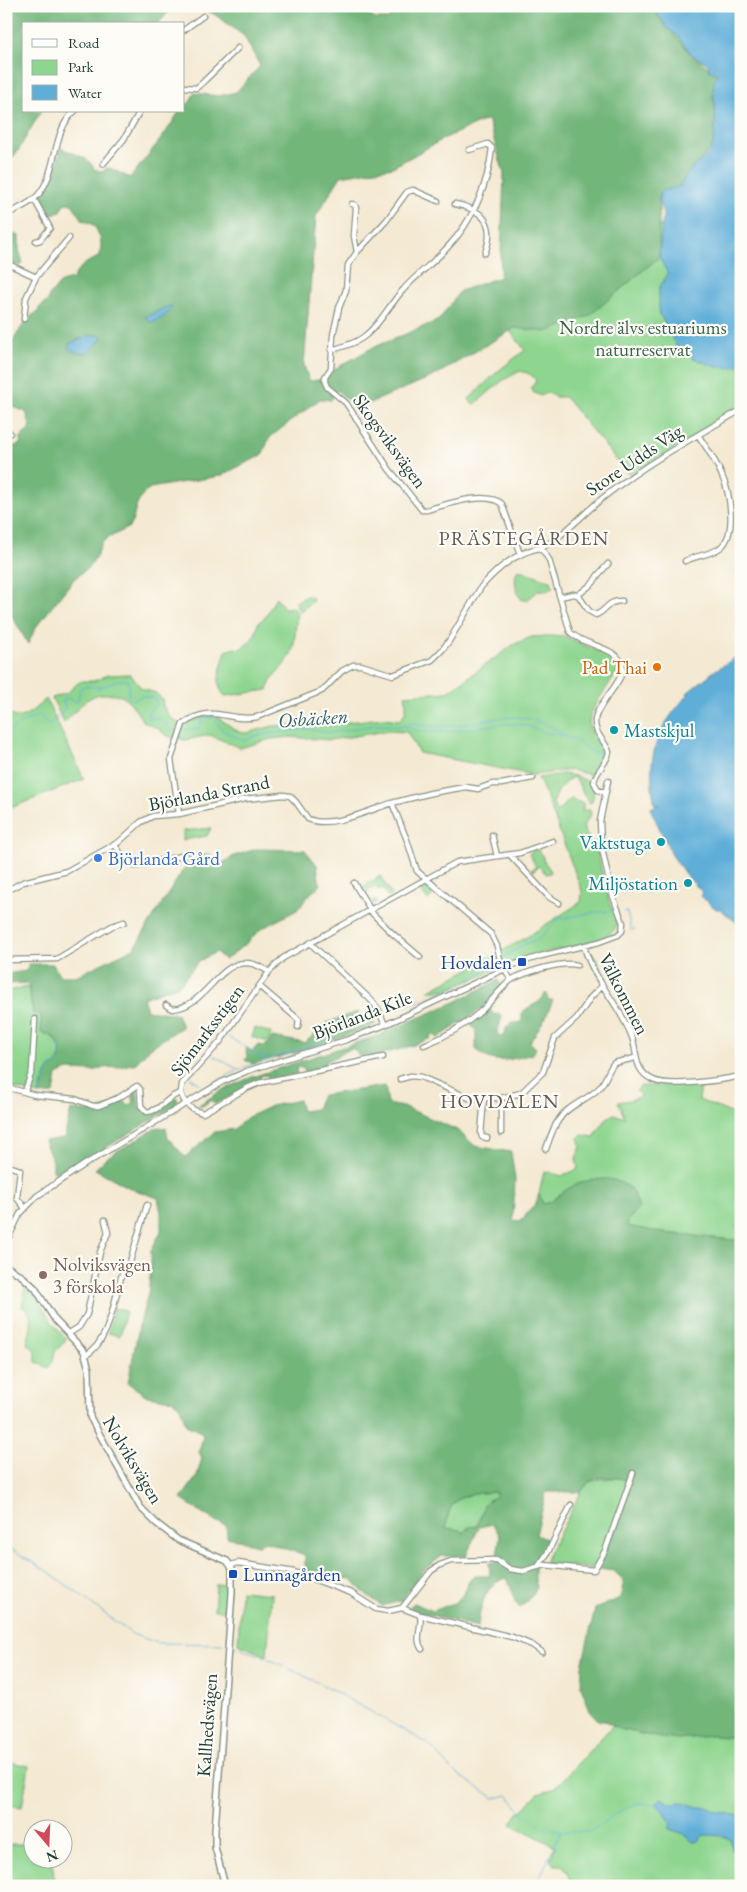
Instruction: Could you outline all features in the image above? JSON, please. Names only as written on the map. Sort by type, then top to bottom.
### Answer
[{"type":"street","points":[[185,29],[203,16]]},
{"type":"street","points":[[185,87],[196,88],[200,86],[238,48]]},
{"type":"street","points":[[6,216],[34,199],[41,192],[50,173],[62,133],[69,116],[74,112]]},
{"type":"street","points":[[103,164],[124,139],[139,112]]},
{"type":"street","points":[[331,350],[354,342],[367,334],[402,290],[453,241],[473,211],[489,174],[492,148],[488,144],[469,150]]},
{"type":"street","name":"Skogsviksvägen","points":[[438,201],[413,190],[407,192],[382,226],[357,252],[347,268],[347,284],[339,308],[331,350],[332,368],[324,379],[326,385],[346,402],[390,469],[420,508],[427,510],[480,498],[499,501],[520,554]]},
{"type":"street","points":[[34,199],[50,228],[40,240],[36,241]]},
{"type":"street","points":[[352,204],[356,208],[354,226],[357,252]]},
{"type":"street","points":[[455,204],[482,215],[487,222],[490,236],[485,253]]},
{"type":"street","points":[[24,319],[26,298],[36,277],[69,238]]},
{"type":"street","points":[[6,262],[36,277]]},
{"type":"street","name":"Store Udds Väg","points":[[179,814],[171,759],[182,724],[196,716],[210,713],[246,718],[257,717],[322,691],[342,671],[353,665],[361,665],[393,675],[435,658],[448,641],[481,587],[499,569],[520,554],[541,548],[556,540],[610,492],[655,461],[741,410]]},
{"type":"street","name":"Store Udds Väg","points":[[685,561],[720,548],[724,544],[731,526],[731,514],[723,476],[698,435]]},
{"type":"street","points":[[541,548],[549,560],[571,633],[614,655],[621,660],[623,665],[618,681],[597,710],[595,718],[597,733],[609,752],[606,760],[596,773],[594,782],[597,788],[606,792]]},
{"type":"street","points":[[560,597],[573,594],[578,595],[593,583],[608,564]]},
{"type":"street","points":[[578,595],[589,611],[596,615],[600,614],[612,602],[622,600]]},
{"type":"street","name":"Björlanda Strand","points":[[6,890],[23,882],[67,871],[115,845],[145,819],[153,816],[179,814],[238,800],[283,795],[290,796],[308,819],[320,822],[350,817],[431,793],[466,787],[478,788],[533,778]]},
{"type":"street","name":"Björlanda Kile","points":[[6,1243],[14,1224],[25,1208],[37,1196],[185,1103],[236,1076],[346,1040],[531,958],[584,946],[618,935],[622,931],[623,925],[611,891],[601,843],[600,821],[608,781]]},
{"type":"street","points":[[392,803],[407,840],[415,868],[491,934],[497,945],[500,960],[511,980]]},
{"type":"street","points":[[492,834],[497,856]]},
{"type":"street","name":"Sjömarksstigen","points":[[181,1093],[182,1084],[220,1042],[269,972],[283,958],[462,860],[529,850],[553,840]]},
{"type":"street","points":[[115,845],[126,861],[136,866],[186,855]]},
{"type":"street","points":[[510,854],[549,897],[559,903]]},
{"type":"street","points":[[354,883],[370,910],[392,933],[420,956]]},
{"type":"street","points":[[6,960],[57,959],[110,927],[124,922]]},
{"type":"street","points":[[310,943],[371,1000],[385,1024]]},
{"type":"street","name":"Välkommen","points":[[584,946],[590,966],[630,1032],[635,1058],[645,1075],[660,1082],[716,1081],[741,1076]]},
{"type":"street","points":[[166,1005],[172,1009],[188,1004],[209,988],[225,970],[233,965],[248,964],[262,967],[269,972]]},
{"type":"street","points":[[424,1045],[445,1037],[467,1022],[482,1010],[511,980],[542,969],[562,965],[577,965]]},
{"type":"street","name":"Sjömarksstigen","points":[[259,986],[299,1020],[298,1027]]},
{"type":"street","points":[[400,1079],[411,1076],[421,1077],[468,1098],[501,1098],[521,1093],[543,1072],[555,1038],[577,1018],[591,997],[602,986]]},
{"type":"street","points":[[24,1092],[32,1071],[35,1019]]},
{"type":"street","points":[[6,1087],[35,1096],[75,1099],[92,1106],[99,1106],[120,1097],[137,1086],[140,1089],[141,1106],[147,1112],[153,1111],[173,1096],[181,1093],[185,1103],[195,1110],[204,1113],[259,1083],[383,1058]]},
{"type":"street","points":[[546,1149],[563,1114],[600,1087],[614,1063],[635,1058]]},
{"type":"street","points":[[484,1098],[481,1134],[482,1137],[487,1138]]},
{"type":"street","points":[[501,1098],[501,1133]]},
{"type":"street","points":[[6,1165],[20,1170],[17,1198],[25,1208]]},
{"type":"street","points":[[6,1266],[23,1277],[35,1288],[50,1314],[86,1355],[102,1339],[107,1331],[123,1269],[129,1265],[147,1205]]},
{"type":"street","points":[[68,1334],[80,1327],[87,1314],[100,1252],[108,1233],[104,1220]]},
{"type":"street","name":"Nolviksvägen","points":[[86,1355],[90,1382],[90,1417],[140,1507],[174,1537],[220,1557],[231,1565]]},
{"type":"street","points":[[402,1608],[430,1572],[447,1562],[496,1560],[510,1569],[523,1571],[544,1565],[590,1570],[597,1568],[621,1510],[633,1473]]},
{"type":"street","points":[[537,1566],[547,1554],[571,1505]]},
{"type":"street","points":[[231,1565],[238,1563],[289,1570],[352,1593],[376,1609],[388,1611],[402,1608],[420,1615],[440,1618],[484,1632],[512,1637],[532,1645],[542,1652]]},
{"type":"street","name":"Kallhedsvägen","points":[[225,1886],[215,1847],[215,1830],[233,1580],[231,1565]]},
{"type":"street","points":[[420,1615],[422,1620],[419,1644],[422,1649]]},
{"type":"green space","points":[[6,6],[176,6],[160,22],[22,22],[22,112],[40,112],[18,151],[6,165]]},
{"type":"green space","points":[[193,6],[362,6],[361,12],[376,19],[388,19],[400,6],[649,6],[692,55],[717,74],[713,97],[715,136],[711,148],[684,178],[681,185],[660,192],[659,257],[589,316],[546,332],[515,328],[434,376],[356,409],[337,390],[331,400],[320,399],[274,434],[269,439],[262,455],[220,476],[150,488],[142,495],[129,527],[103,541],[89,567],[74,579],[36,627],[28,644],[11,614],[6,613],[6,447],[20,444],[21,437],[31,428],[26,412],[6,404],[6,345],[15,337],[24,323],[48,301],[49,296],[61,282],[73,279],[83,265],[99,257],[101,248],[100,237],[94,225],[83,220],[72,204],[66,203],[61,211],[50,215],[43,208],[41,199],[54,175],[61,148],[85,158],[94,169],[103,172],[106,168],[110,168],[130,178],[164,135],[179,112],[185,112],[185,106],[190,102],[194,93],[219,96],[236,92],[260,66],[244,36],[214,14]],"holes":[[[488,119],[504,174],[500,277],[460,291],[439,320],[370,349],[335,369],[326,379],[309,381],[304,365],[316,216],[341,176],[393,167],[445,138]],[[100,335],[99,342],[85,354],[75,352],[76,340]]]},
{"type":"green space","name":"Nordre älvs estuariums naturreservat","points":[[555,6],[741,6],[741,408],[631,475],[628,474],[565,397],[555,397],[547,392],[541,396],[534,393],[531,388],[536,381],[530,374],[520,371],[502,381],[475,404],[472,404],[469,399],[497,372],[525,350],[510,331],[635,236],[678,219],[740,94],[717,46],[673,67]]},
{"type":"green space","points":[[16,234],[19,236],[19,250],[23,262],[21,266],[14,264],[7,275],[9,283],[6,285],[6,250],[8,247],[6,239]]},
{"type":"green space","points":[[520,570],[551,581],[553,587],[547,591],[539,590],[527,600],[522,600],[518,594],[515,582],[517,571]]},
{"type":"green space","points":[[306,596],[312,597],[313,601],[299,612],[296,602]]},
{"type":"green space","points":[[276,597],[284,608],[294,607],[297,614],[295,639],[291,654],[272,680],[268,690],[225,696],[221,691],[219,680],[226,651],[235,648],[240,649],[250,642],[256,632],[258,623],[266,616]]},
{"type":"green space","points":[[531,637],[566,637],[604,654],[617,663],[619,669],[591,713],[590,728],[604,752],[591,775],[571,770],[533,775],[419,753],[407,732],[387,731],[330,740],[290,737],[271,739],[240,748],[210,735],[185,740],[179,739],[183,725],[204,716],[217,715],[239,732],[247,733],[273,726],[330,724],[383,718],[400,720],[406,708],[405,695],[448,692],[513,645]]},
{"type":"green space","points":[[130,674],[142,689],[156,693],[162,699],[167,713],[178,723],[175,738],[142,720],[129,701],[114,694],[100,694],[88,699],[64,723],[52,698],[67,693],[83,681],[94,681],[107,675]]},
{"type":"green space","points":[[46,699],[84,779],[13,807],[6,792],[6,708],[12,716],[19,717],[31,711]]},
{"type":"green space","points":[[564,774],[576,776],[590,782],[594,792],[592,802],[590,803],[573,777],[560,789],[553,804],[557,811],[571,799],[584,804],[582,810],[590,810],[591,814],[583,827],[598,852],[607,894],[616,920],[616,927],[603,938],[518,960],[448,989],[428,991],[522,940],[581,902],[582,891],[538,778]]},
{"type":"green space","points":[[211,828],[207,836],[183,840],[183,831]]},
{"type":"green space","points":[[256,849],[305,850],[317,865],[320,886],[311,893],[297,910],[261,929],[225,960],[216,952],[199,961],[179,985],[143,998],[147,1010],[177,1014],[182,1027],[150,1048],[136,1063],[101,1068],[94,1071],[68,1070],[57,1075],[54,1094],[39,1095],[46,1074],[51,1066],[56,1065],[59,1060],[59,1044],[52,1036],[41,1033],[41,1014],[33,1013],[28,983],[6,984],[6,974],[26,971],[29,964],[53,964],[60,976],[76,976],[134,948],[190,859],[210,854],[212,859],[223,863],[234,856]]},
{"type":"green space","points":[[537,849],[543,856],[543,860],[551,871],[550,873],[546,874],[539,866],[533,871],[531,870],[536,866],[529,854]]},
{"type":"green space","points":[[380,876],[392,895],[388,897],[383,888],[378,890],[376,886],[365,893],[370,902],[374,900],[377,902],[372,905],[368,904],[359,889]]},
{"type":"green space","points":[[423,883],[429,884],[437,891],[428,900],[417,887]]},
{"type":"green space","points":[[590,951],[597,960],[606,981],[603,983],[590,957]]},
{"type":"green space","points":[[498,980],[502,986],[483,1008],[438,1038],[433,1034],[430,1035],[431,1038],[399,1050],[367,1058],[366,1054],[359,1057],[352,1048],[324,1063],[324,1069],[305,1073],[304,1069],[298,1067],[296,1069],[297,1074],[269,1080],[267,1075],[260,1076],[261,1082],[215,1104],[211,1100],[202,1106],[199,1105],[224,1089],[252,1077],[377,1036],[455,1002]]},
{"type":"green space","points":[[28,987],[33,1013],[41,1013],[41,1033],[54,1039],[60,1051],[58,1061],[44,1080],[39,1095],[6,1086],[6,991]]},
{"type":"green space","points":[[546,993],[548,1000],[553,1000],[546,1017],[530,1042],[536,1048],[533,1054],[496,1060],[482,1055],[476,1049],[476,1029],[470,1025],[470,1022],[487,1007],[495,1015],[498,1014],[502,1017],[497,1033],[500,1036],[505,1035],[506,1028],[511,1023],[520,1023],[522,1012],[540,1001]]},
{"type":"green space","points":[[357,1012],[368,1019],[374,1017],[375,1025],[301,1051],[254,1064],[245,1060],[247,1048],[252,1051],[258,1045],[264,1046],[269,1043],[272,1037],[305,1043],[326,1023]]},
{"type":"green space","points":[[255,1028],[271,1033],[268,1042],[252,1037]]},
{"type":"green space","points":[[701,1085],[699,1100],[741,1117],[741,1224],[736,1226],[741,1239],[733,1240],[664,1233],[626,1226],[638,1208],[630,1188],[564,1191],[552,1202],[543,1204],[539,1194],[544,1171],[562,1176],[578,1169],[576,1158],[581,1147],[578,1139],[581,1135],[594,1137],[607,1118],[614,1114],[625,1118],[618,1102],[641,1096],[636,1091],[641,1086]]},
{"type":"green space","points":[[385,1086],[388,1104],[407,1108],[457,1130],[475,1146],[511,1152],[515,1179],[513,1220],[521,1221],[536,1203],[539,1194],[543,1204],[580,1183],[605,1179],[621,1183],[630,1189],[635,1196],[639,1208],[629,1219],[627,1226],[664,1233],[733,1240],[741,1239],[741,1738],[713,1736],[678,1739],[660,1738],[619,1729],[605,1721],[599,1721],[590,1711],[581,1686],[582,1666],[595,1609],[620,1598],[624,1581],[614,1571],[599,1569],[632,1483],[628,1481],[605,1477],[589,1482],[581,1492],[546,1492],[536,1535],[550,1541],[535,1568],[537,1587],[533,1595],[520,1608],[515,1601],[507,1578],[493,1585],[482,1604],[478,1627],[408,1609],[413,1603],[433,1611],[454,1603],[464,1594],[469,1581],[474,1576],[490,1576],[489,1563],[496,1562],[500,1536],[493,1524],[479,1527],[466,1556],[442,1556],[423,1571],[401,1601],[382,1606],[362,1591],[352,1579],[330,1577],[305,1570],[305,1555],[266,1542],[258,1545],[227,1537],[226,1525],[215,1521],[181,1499],[197,1476],[202,1458],[199,1452],[203,1436],[201,1432],[186,1425],[180,1406],[172,1400],[147,1396],[128,1383],[139,1326],[148,1294],[151,1250],[161,1232],[161,1213],[158,1198],[132,1189],[95,1169],[109,1156],[158,1127],[166,1128],[168,1138],[185,1157],[215,1132],[234,1129],[248,1117],[271,1106],[299,1100],[302,1111],[316,1109],[322,1095]],"holes":[[[496,1493],[496,1496],[484,1504],[477,1526],[469,1527],[464,1533],[459,1530],[446,1528],[450,1509],[459,1499],[473,1494]]]},
{"type":"green space","points":[[137,1090],[139,1106],[143,1112],[152,1112],[176,1097],[179,1103],[61,1175],[53,1171],[53,1161],[44,1141],[64,1138],[71,1110],[93,1112],[124,1101],[129,1106],[134,1102],[132,1095]]},
{"type":"green space","points":[[23,1285],[33,1294],[55,1326],[67,1339],[55,1352],[52,1363],[48,1368],[36,1362],[36,1351],[27,1344],[31,1328],[31,1318],[27,1310],[22,1307],[25,1288]]},
{"type":"green space","points":[[114,1308],[126,1311],[120,1336],[108,1333]]},
{"type":"green space","points":[[622,1478],[632,1483],[599,1569],[544,1563],[581,1492],[589,1482],[601,1479]]},
{"type":"green space","points":[[496,1493],[496,1496],[487,1501],[477,1526],[467,1528],[464,1533],[459,1530],[446,1528],[454,1503],[466,1496]]},
{"type":"green space","points":[[216,1584],[229,1585],[227,1610],[214,1610]]},
{"type":"green space","points":[[241,1591],[272,1594],[267,1656],[238,1644]]},
{"type":"green space","points":[[615,1723],[672,1739],[691,1738],[701,1735],[741,1736],[741,1886],[572,1886],[567,1872],[561,1865],[554,1865],[550,1860],[555,1846],[511,1824],[518,1813],[538,1793],[555,1788]]},
{"type":"green space","points":[[6,1761],[29,1766],[22,1807],[6,1805]]},
{"type":"green space","points":[[6,1844],[22,1844],[22,1870],[53,1870],[54,1886],[6,1886]]},
{"type":"water","points":[[649,6],[741,6],[741,365],[730,368],[717,367],[693,358],[676,345],[659,313],[659,288],[668,274],[659,257],[663,214],[659,200],[660,192],[681,185],[688,173],[712,147],[715,128],[713,86],[717,74],[709,70],[708,64],[692,55],[678,36],[668,29],[657,13]]},
{"type":"water","points":[[169,306],[172,307],[168,313],[157,321],[150,322],[145,317]]},
{"type":"water","points":[[100,335],[103,337],[88,352],[79,353],[68,348],[70,343],[87,336]]},
{"type":"water","points":[[741,654],[741,926],[701,896],[703,893],[686,875],[672,855],[650,808],[659,805],[655,805],[651,773],[656,745],[668,720],[688,695],[687,693],[713,672]]},
{"type":"water","points":[[661,1798],[669,1803],[683,1802],[698,1807],[707,1807],[717,1812],[741,1816],[741,1844],[740,1839],[737,1849],[732,1851],[731,1840],[724,1836],[704,1835],[697,1842],[693,1842],[684,1834],[669,1829],[671,1823],[656,1804]]},
{"type":"waterway","name":"Osbäcken","points":[[74,701],[77,702],[81,688],[89,686],[101,687],[116,681],[127,680],[129,684],[128,696],[132,700],[143,696],[155,698],[156,704],[148,713],[148,718],[160,719],[171,730],[177,730]]},
{"type":"waterway","name":"Osbäcken","points":[[18,725],[39,715],[49,725],[64,710],[64,699],[72,700]]},
{"type":"waterway","name":"Osbäcken","points":[[6,717],[6,724]]},
{"type":"waterway","name":"Osbäcken","points":[[182,730],[199,728],[203,718],[214,717],[223,731],[245,741],[254,736],[307,729],[332,733],[375,725],[405,726],[413,722],[442,727],[515,717],[533,720],[556,730],[565,737],[574,739],[590,751],[604,752]]},
{"type":"waterway","name":"Osbäcken","points":[[406,727],[419,731],[446,732],[502,724],[520,724],[546,733],[561,735]]},
{"type":"waterway","name":"Osbäcken","points":[[6,731],[15,727]]},
{"type":"waterway","points":[[503,958],[524,944],[539,939],[558,919],[614,911]]},
{"type":"waterway","points":[[625,912],[627,912],[631,930],[635,929]]},
{"type":"waterway","points":[[384,1013],[428,998],[458,985],[485,970],[496,961]]},
{"type":"waterway","points":[[185,1097],[245,1067],[322,1042],[335,1032],[377,1016]]},
{"type":"waterway","points":[[228,1037],[266,1059]]},
{"type":"waterway","points":[[40,1094],[51,1066],[56,1065],[60,1055],[60,1044]]},
{"type":"waterway","points":[[214,1056],[239,1070]]},
{"type":"waterway","points":[[191,1078],[203,1086]]},
{"type":"waterway","points":[[6,1546],[49,1572],[132,1634],[157,1643],[224,1644]]},
{"type":"waterway","points":[[231,1646],[263,1656],[325,1686],[425,1742],[432,1747],[453,1771],[494,1798],[508,1795],[524,1815],[534,1820],[541,1827],[561,1831]]},
{"type":"waterway","points":[[536,1886],[561,1831],[590,1832],[620,1811],[638,1803],[656,1804]]},
{"type":"place","name":"Pad Thai","points":[[657,667]]},
{"type":"place","name":"Mastskjul","points":[[614,730]]},
{"type":"place","name":"Vaktstuga","points":[[661,842]]},
{"type":"place","name":"Björlanda Gård","points":[[98,858]]},
{"type":"place","name":"Miljöstation","points":[[688,883]]},
{"type":"place","name":"Hovdalen","points":[[522,962]]},
{"type":"place","name":"Nolviksvägen 3 förskola","points":[[43,1275]]},
{"type":"place","name":"Lunnagården","points":[[233,1574]]},
{"type":"district","name":"PRÄSTEGÅRDEN","points":[[524,538]]},
{"type":"district","name":"HOVDALEN","points":[[500,1101]]}]
